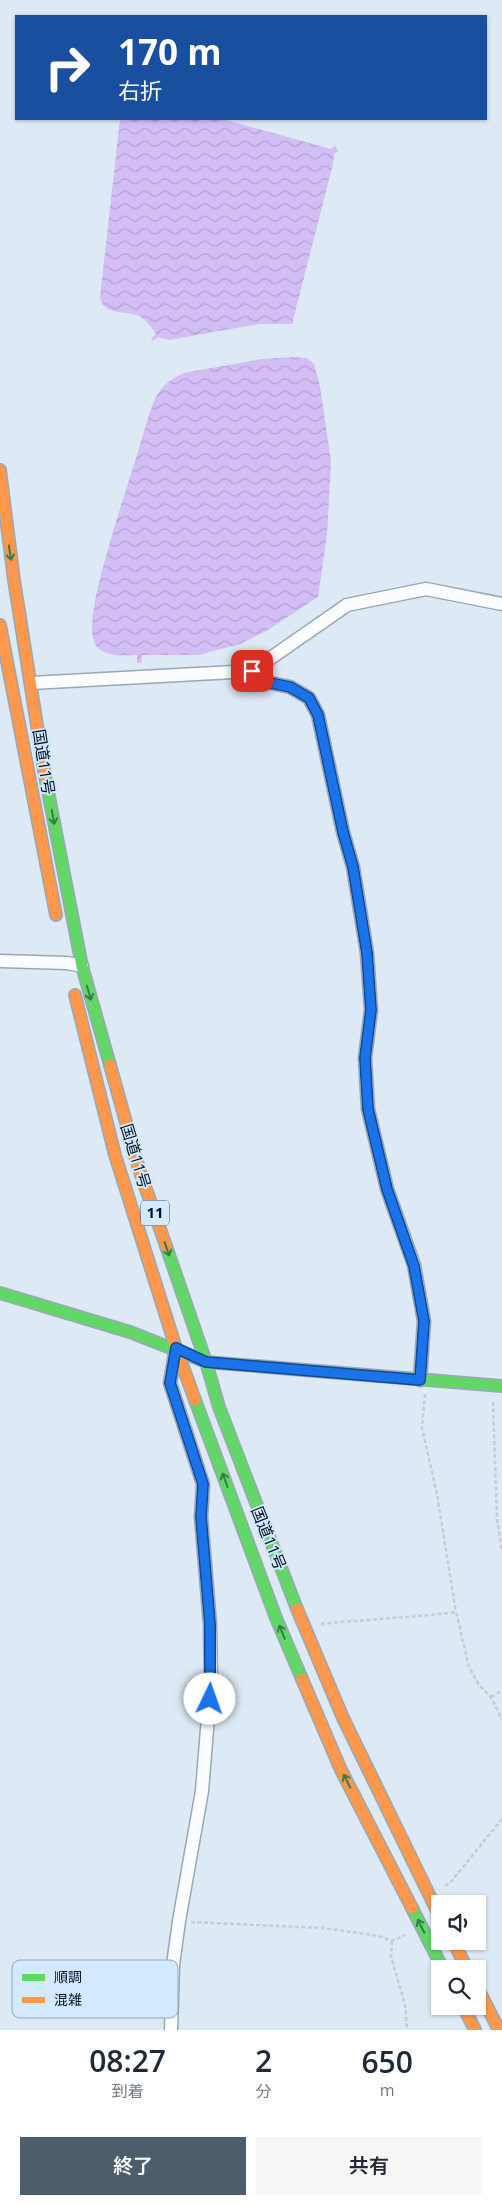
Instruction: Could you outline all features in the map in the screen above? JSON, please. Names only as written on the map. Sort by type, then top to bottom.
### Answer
[{"type":"main road","name":"国道11号","points":[[0,470],[14,580],[52,816],[82,966],[139,1169],[206,1362],[219,1407],[303,1626],[343,1718],[431,1900]]},
{"type":"main road","name":"国道11号","points":[[0,625],[59,926]]},
{"type":"main road","name":"国道11号","points":[[68,968],[115,1155],[176,1348],[276,1618],[341,1770],[438,1960]]},
{"type":"main road","points":[[0,1293],[63,1310],[176,1348],[206,1362],[497,1385]]},
{"type":"main road","points":[[486,2005],[499,2030]]},
{"type":"main road","points":[[468,2015],[475,2030]]},
{"type":"street","points":[[0,582],[14,580]]},
{"type":"street","points":[[31,683],[252,671],[347,605],[426,589],[502,604]]},
{"type":"street","points":[[252,671],[266,682],[290,687],[309,698],[318,715],[343,832],[353,867],[367,953],[371,1010],[365,1058],[368,1109],[387,1189],[414,1266],[424,1321],[423,1380]]},
{"type":"street","points":[[0,961],[68,968],[82,966]]},
{"type":"street","points":[[174,1960],[202,1791],[211,1680],[210,1624],[201,1517],[203,1484],[170,1383],[176,1348]]},
{"type":"path","points":[[423,1380],[422,1428],[437,1494],[456,1612],[469,1667],[479,1685],[492,1697],[502,1720]]},
{"type":"path","points":[[497,1385],[497,1519],[502,1551]]},
{"type":"path","points":[[303,1626],[456,1612]]},
{"type":"path","points":[[492,1697],[502,1691]]},
{"type":"path","points":[[434,1895],[450,1883],[502,1819]]},
{"type":"path","points":[[179,1921],[322,1928],[379,1936],[392,1941],[414,1930],[419,1922]]},
{"type":"path","points":[[392,1941],[391,1957],[405,2005],[407,2030]]},
{"type":"water","points":[[120,120],[226,120],[331,149],[335,146],[338,151],[334,154],[292,324],[259,324],[169,340],[158,337],[153,341],[151,339],[156,334],[142,318],[134,314],[116,312],[106,308],[100,298]]},
{"type":"water","points":[[307,358],[314,364],[320,386],[331,462],[327,535],[318,597],[268,630],[240,644],[198,655],[142,655],[141,663],[137,663],[137,655],[114,655],[103,652],[95,644],[92,633],[96,595],[114,528],[148,418],[160,391],[169,381],[184,373],[262,359]]},
{"type":"traffic: fast","points":[[45,776],[82,966],[110,1065]]},
{"type":"traffic: fast","points":[[166,1246],[206,1362],[219,1407],[297,1609]]},
{"type":"traffic: fast","points":[[0,1293],[130,1332],[206,1362],[502,1386]]},
{"type":"traffic: fast","points":[[195,1400],[276,1618],[302,1679]]},
{"type":"traffic: fast","points":[[412,1908],[438,1960]]},
{"type":"traffic: slow","points":[[0,470],[14,580],[45,776]]},
{"type":"traffic: slow","points":[[0,625],[56,915]]},
{"type":"traffic: slow","points":[[75,995],[115,1155],[176,1348],[195,1400]]},
{"type":"traffic: slow","points":[[110,1065],[139,1169],[166,1246]]},
{"type":"traffic: slow","points":[[297,1609],[343,1718],[431,1899]]},
{"type":"traffic: slow","points":[[302,1679],[341,1770],[412,1908]]},
{"type":"traffic: slow","points":[[458,1950],[462,1960]]},
{"type":"traffic: slow","points":[[486,2005],[499,2030]]},
{"type":"traffic: slow","points":[[468,2015],[475,2030]]},
{"type":"route","points":[[210,1699],[210,1624],[201,1517],[203,1484],[170,1383],[176,1348],[206,1362],[420,1380],[424,1321],[414,1266],[387,1189],[368,1109],[365,1058],[371,1010],[367,953],[353,867],[343,832],[318,715],[309,698],[290,687],[266,682],[252,671]]}]
